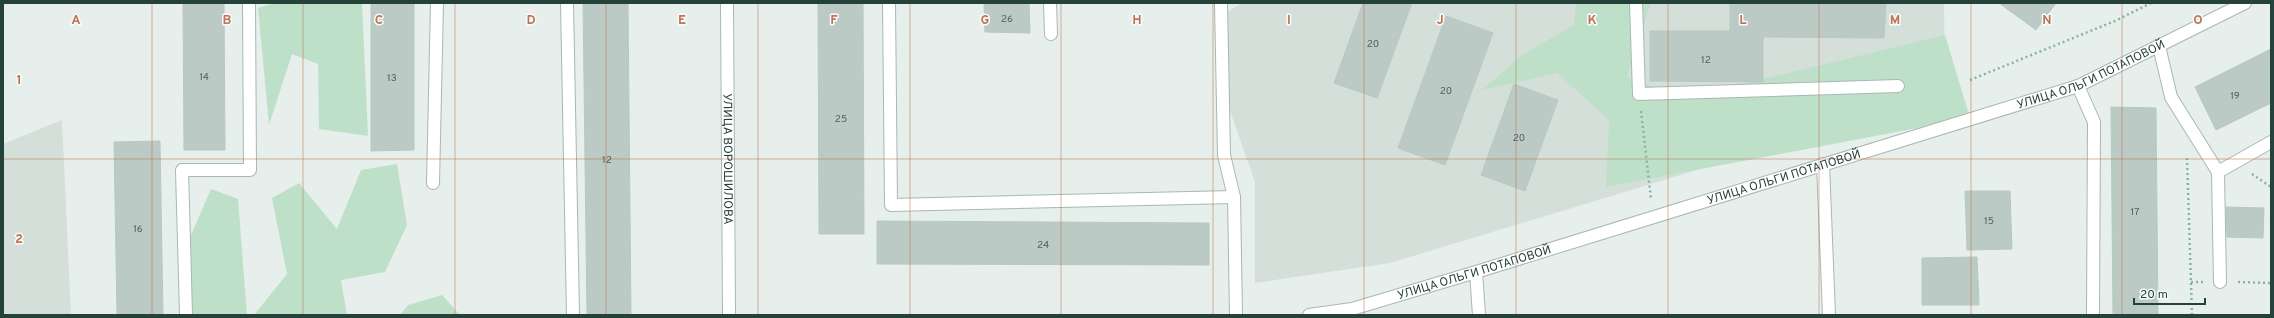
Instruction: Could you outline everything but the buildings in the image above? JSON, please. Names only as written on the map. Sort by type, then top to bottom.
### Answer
[{"type":"street","points":[[186,315],[182,170],[250,170],[249,3]]},
{"type":"street","points":[[434,183],[437,3]]},
{"type":"street","points":[[567,3],[573,315]]},
{"type":"street","name":"УЛИЦА ВОРОШИЛОВА","points":[[727,3],[729,315]]},
{"type":"street","points":[[889,3],[891,205],[1234,197]]},
{"type":"street","points":[[1050,3],[1051,34]]},
{"type":"street","points":[[1221,3],[1224,155],[1234,197],[1236,315]]},
{"type":"street","points":[[1636,3],[1639,94],[1898,86]]},
{"type":"street","name":"УЛИЦА ОЛЬГИ ПОТАПОВОЙ","points":[[1309,315],[1351,312],[1823,164],[2078,86],[2245,3]]},
{"type":"street","points":[[2159,46],[2171,97],[2218,172],[2220,282]]},
{"type":"street","points":[[2078,86],[2094,122],[2093,315]]},
{"type":"street","points":[[2218,172],[2271,142]]},
{"type":"street","points":[[1823,164],[1828,315]]},
{"type":"street","points":[[1476,272],[1478,315]]},
{"type":"path","points":[[1970,80],[2115,21],[2151,3]]},
{"type":"path","points":[[1639,94],[1653,217]]},
{"type":"path","points":[[2187,152],[2192,315]]},
{"type":"shaded area","points":[[1242,3],[1944,3],[1945,95],[1390,263],[1255,283],[1255,182],[1228,105],[1227,12]]},
{"type":"shaded area","points":[[62,120],[71,315],[3,315],[3,144]]},
{"type":"green space","points":[[275,3],[362,3],[368,136],[319,129],[318,64],[292,54],[269,125],[258,8]]},
{"type":"green space","points":[[1576,3],[1651,3],[1627,77],[1685,98],[1945,35],[1970,118],[1606,187],[1609,120],[1557,73],[1482,90],[1522,55],[1574,25]]},
{"type":"green space","points":[[397,164],[407,225],[385,272],[341,280],[347,315],[254,315],[287,274],[272,198],[299,183],[337,229],[361,170]]},
{"type":"green space","points":[[211,189],[238,199],[247,315],[179,315],[179,263]]},
{"type":"green space","points":[[442,295],[460,315],[400,315],[408,305]]}]
